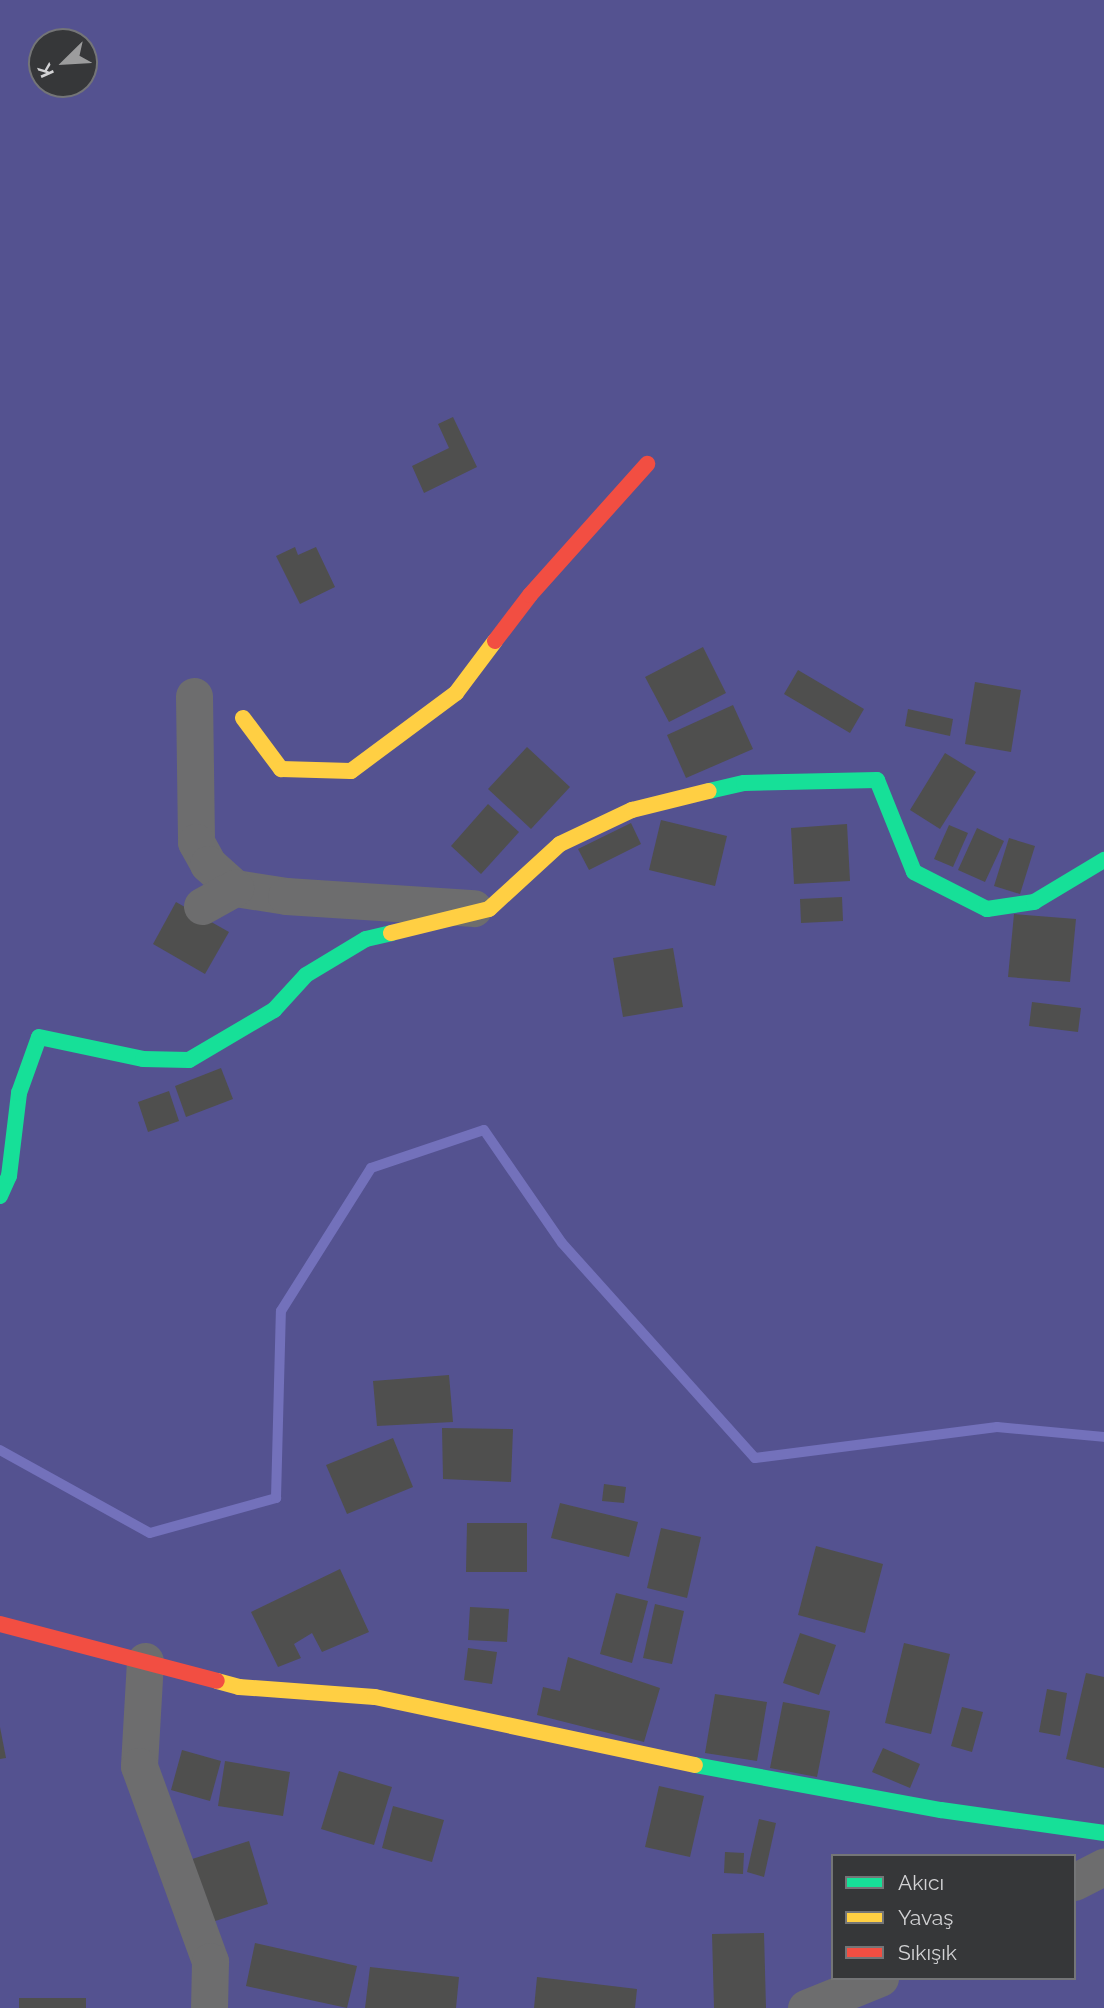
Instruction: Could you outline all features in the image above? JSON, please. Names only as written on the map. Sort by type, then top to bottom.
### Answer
[{"type":"street","points":[[243,718],[281,769],[351,771],[456,693],[530,595],[647,464]]},
{"type":"street","points":[[194,696],[196,842],[208,864],[235,888],[286,896],[489,909]]},
{"type":"street","points":[[0,1196],[9,1176],[19,1093],[39,1037],[143,1059],[189,1060],[274,1010],[306,975],[366,939],[489,909],[560,844],[632,810],[744,783],[877,780],[914,872],[987,909],[1034,902],[1104,859]]},
{"type":"street","points":[[202,906],[235,888]]},
{"type":"street","points":[[0,1624],[239,1687],[375,1697],[676,1761],[941,1810],[1104,1833]]},
{"type":"street","points":[[145,1661],[139,1766],[209,1961],[209,2008]]},
{"type":"street","points":[[1076,1881],[1104,1867]]},
{"type":"street","points":[[806,2008],[875,1980]]},
{"type":"shaded area","points":[[0,0],[1104,0],[1104,2008],[0,2008]]},
{"type":"building","points":[[453,417],[477,467],[424,493],[412,466],[449,448],[438,424]]},
{"type":"building","points":[[295,547],[298,555],[316,547],[335,587],[300,604],[276,556]]},
{"type":"building","points":[[703,647],[726,693],[669,722],[645,677]]},
{"type":"building","points":[[798,670],[864,709],[850,733],[784,694]]},
{"type":"building","points":[[975,682],[1021,690],[1011,752],[965,744]]},
{"type":"building","points":[[733,705],[753,749],[686,778],[667,735]]},
{"type":"building","points":[[908,709],[953,719],[950,736],[905,726]]},
{"type":"building","points":[[527,747],[570,787],[531,829],[488,789]]},
{"type":"building","points":[[945,753],[976,772],[940,829],[910,810]]},
{"type":"building","points":[[488,804],[519,832],[481,874],[451,846]]},
{"type":"building","points":[[661,820],[727,836],[715,886],[649,870]]},
{"type":"building","points":[[631,823],[641,844],[589,870],[578,849]]},
{"type":"building","points":[[847,824],[850,881],[794,884],[791,828]]},
{"type":"building","points":[[949,825],[968,833],[953,867],[934,859]]},
{"type":"building","points":[[977,828],[1004,841],[985,882],[958,870]]},
{"type":"building","points":[[1009,838],[1035,846],[1020,894],[994,886]]},
{"type":"building","points":[[842,897],[843,921],[801,923],[800,899]]},
{"type":"building","points":[[176,902],[229,932],[205,974],[153,944]]},
{"type":"building","points":[[1014,914],[1076,919],[1070,982],[1008,977]]},
{"type":"building","points":[[673,948],[683,1007],[623,1017],[613,958]]},
{"type":"building","points":[[1032,1002],[1081,1008],[1078,1032],[1029,1026]]},
{"type":"building","points":[[221,1068],[233,1099],[186,1117],[175,1086]]},
{"type":"building","points":[[169,1091],[179,1121],[148,1132],[138,1102]]},
{"type":"building","points":[[449,1375],[453,1422],[377,1426],[373,1381]]},
{"type":"building","points":[[442,1428],[513,1429],[511,1482],[443,1479]]},
{"type":"building","points":[[393,1438],[413,1487],[347,1514],[326,1465]]},
{"type":"building","points":[[604,1484],[626,1487],[624,1503],[602,1501]]},
{"type":"building","points":[[560,1503],[638,1522],[629,1557],[551,1538]]},
{"type":"building","points":[[467,1523],[527,1523],[527,1572],[466,1572]]},
{"type":"building","points":[[661,1528],[701,1537],[687,1598],[647,1588]]},
{"type":"building","points":[[816,1546],[883,1564],[865,1633],[798,1615]]},
{"type":"building","points":[[340,1569],[369,1632],[322,1652],[312,1633],[294,1644],[301,1658],[278,1667],[251,1612]]},
{"type":"building","points":[[616,1593],[648,1601],[632,1663],[600,1654]]},
{"type":"building","points":[[655,1604],[684,1611],[672,1664],[643,1658]]},
{"type":"building","points":[[470,1607],[509,1609],[507,1642],[468,1640]]},
{"type":"building","points":[[800,1633],[836,1645],[819,1695],[783,1683]]},
{"type":"building","points":[[904,1643],[950,1654],[931,1734],[885,1723]]},
{"type":"building","points":[[468,1648],[497,1652],[492,1684],[464,1680]]},
{"type":"building","points":[[568,1657],[660,1688],[644,1742],[537,1715],[543,1687],[560,1691]]},
{"type":"building","points":[[1086,1673],[1104,1677],[1104,1768],[1066,1759]]},
{"type":"building","points":[[1047,1689],[1067,1693],[1060,1736],[1039,1732]]},
{"type":"building","points":[[715,1694],[767,1702],[757,1761],[705,1753]]},
{"type":"building","points":[[783,1702],[830,1711],[817,1777],[770,1768]]},
{"type":"building","points":[[962,1707],[983,1712],[972,1752],[951,1746]]},
{"type":"building","points":[[0,1727],[6,1758],[0,1759]]},
{"type":"building","points":[[883,1748],[920,1764],[910,1788],[872,1772]]},
{"type":"building","points":[[182,1750],[221,1761],[210,1801],[171,1790]]},
{"type":"building","points":[[225,1761],[290,1772],[283,1816],[218,1806]]},
{"type":"building","points":[[339,1771],[392,1787],[374,1845],[321,1829]]},
{"type":"building","points":[[659,1786],[704,1796],[690,1857],[645,1847]]},
{"type":"building","points":[[393,1806],[444,1820],[432,1862],[382,1848]]},
{"type":"building","points":[[759,1819],[776,1823],[764,1877],[747,1872]]},
{"type":"building","points":[[249,1841],[268,1904],[209,1923],[189,1860]]},
{"type":"building","points":[[725,1852],[744,1853],[743,1874],[724,1873]]},
{"type":"building","points":[[764,1933],[766,2008],[714,2008],[712,1934]]},
{"type":"building","points":[[255,1943],[357,1966],[347,2008],[246,1986]]},
{"type":"building","points":[[370,1967],[459,1977],[456,2008],[365,2008]]},
{"type":"building","points":[[537,1977],[637,1989],[635,2008],[534,2008]]},
{"type":"building","points":[[19,1998],[86,1998],[86,2008],[19,2008]]},
{"type":"waterway","points":[[0,1450],[150,1533],[276,1498],[281,1311],[371,1168],[484,1130],[562,1243],[755,1458],[997,1427],[1104,1437]]},
{"type":"traffic: fast","points":[[709,791],[744,783],[877,780],[914,872],[987,909],[1034,902],[1104,860]]},
{"type":"traffic: fast","points":[[0,1196],[9,1176],[19,1093],[39,1037],[143,1059],[189,1060],[274,1010],[306,975],[366,939],[391,933]]},
{"type":"traffic: fast","points":[[695,1765],[941,1810],[1104,1833]]},
{"type":"traffic: slow","points":[[243,718],[281,769],[351,771],[456,693],[495,641]]},
{"type":"traffic: slow","points":[[391,933],[489,909],[560,844],[632,810],[709,791]]},
{"type":"traffic: slow","points":[[217,1681],[239,1687],[375,1697],[695,1765]]},
{"type":"traffic: jam","points":[[495,641],[530,595],[647,464]]},
{"type":"traffic: jam","points":[[0,1624],[217,1681]]}]
